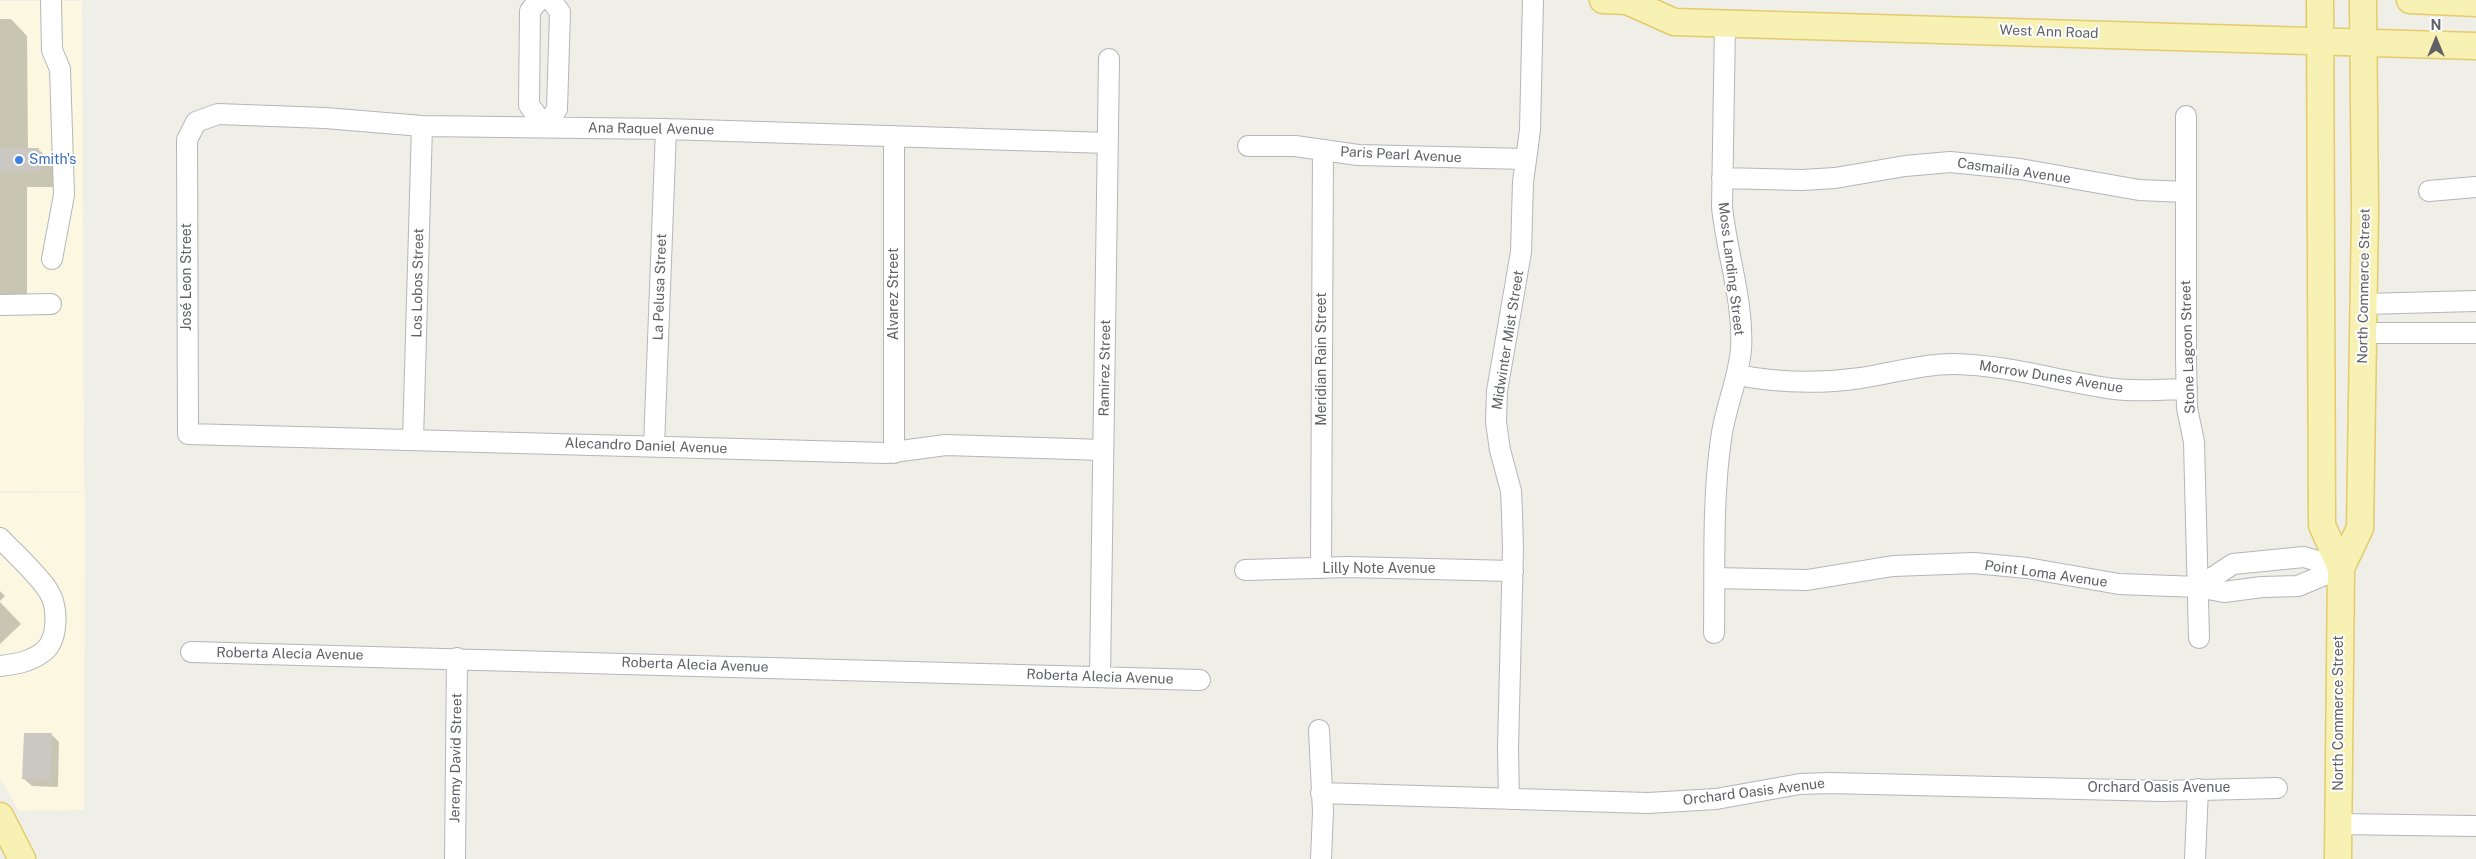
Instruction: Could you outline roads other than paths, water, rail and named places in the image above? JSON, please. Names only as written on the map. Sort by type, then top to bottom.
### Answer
[{"type":"main road","name":"West Ann Road","points":[[1603,0],[1628,0],[1674,22],[2476,46]]},
{"type":"main road","name":"North Commerce Street","points":[[2320,0],[2322,525],[2341,568],[2338,859]]},
{"type":"main road","name":"North Commerce Street","points":[[2341,568],[2360,528],[2364,304],[2363,0]]},
{"type":"main road","points":[[2410,0],[2476,3]]},
{"type":"main road","points":[[0,816],[22,859]]},
{"type":"street","points":[[50,0],[52,50],[60,69],[64,195],[52,258]]},
{"type":"street","points":[[539,0],[530,11],[529,105],[545,127],[557,110],[560,12],[551,0]]},
{"type":"street","name":"Midwinter Mist Street","points":[[1509,799],[1508,748],[1513,571],[1510,491],[1500,450],[1496,422],[1498,391],[1521,252],[1523,182],[1530,130],[1533,0]]},
{"type":"street","name":"Moss Landing Street","points":[[1714,633],[1718,462],[1725,413],[1735,387],[1741,332],[1733,269],[1725,237],[1722,178],[1725,23]]},
{"type":"street","name":"Ramirez Street","points":[[1100,677],[1109,59]]},
{"type":"street","name":"Ana Raquel Avenue","points":[[196,122],[218,114],[324,118],[422,126],[666,129],[1108,143]]},
{"type":"street","name":"Stone Lagoon Street","points":[[2186,116],[2187,408],[2194,442],[2199,638]]},
{"type":"street","name":"José Leon Street","points":[[188,434],[187,140],[196,122]]},
{"type":"street","name":"Los Lobos Street","points":[[414,440],[422,126]]},
{"type":"street","name":"La Pelusa Street","points":[[654,446],[666,129]]},
{"type":"street","name":"Alvarez Street","points":[[894,136],[894,453]]},
{"type":"street","name":"Paris Pearl Avenue","points":[[1248,146],[1295,146],[1358,155],[1526,159]]},
{"type":"street","name":"Meridian Rain Street","points":[[1321,568],[1323,150]]},
{"type":"street","name":"Casmailia Avenue","points":[[1722,178],[1810,180],[1950,162],[2020,169],[2139,190],[2186,192]]},
{"type":"street","points":[[2429,191],[2476,187]]},
{"type":"street","points":[[2364,304],[2476,302]]},
{"type":"street","points":[[0,305],[51,304]]},
{"type":"street","points":[[2363,333],[2476,333]]},
{"type":"street","name":"Morrow Dunes Avenue","points":[[1737,375],[1771,382],[1825,382],[1861,378],[1918,366],[1971,365],[1989,366],[2117,389],[2187,389]]},
{"type":"street","name":"Alecandro Daniel Avenue","points":[[188,434],[894,453],[946,445],[1103,450]]},
{"type":"street","points":[[0,538],[49,591],[56,607],[55,630],[45,651],[28,661],[0,666]]},
{"type":"street","points":[[2198,587],[2233,564],[2304,557],[2341,568]]},
{"type":"street","name":"Point Loma Avenue","points":[[1715,578],[1807,580],[1893,566],[1974,563],[2028,568],[2119,584],[2198,587],[2224,592],[2262,587],[2298,586],[2341,568]]},
{"type":"street","name":"Lilly Note Avenue","points":[[1245,570],[1321,568],[1513,571]]},
{"type":"street","name":"Roberta Alecia Avenue","points":[[191,652],[1200,680]]},
{"type":"street","name":"Jeremy David Street","points":[[455,859],[457,658]]},
{"type":"street","points":[[1319,730],[1321,859]]},
{"type":"street","name":"Orchard Oasis Avenue","points":[[1321,794],[1648,803],[1716,799],[1800,784],[1830,783],[2164,791],[2277,788]]},
{"type":"street","points":[[2195,859],[2198,789]]},
{"type":"street","points":[[2338,824],[2476,826]]},
{"type":"place","name":"Smith's","points":[[19,160]]}]
